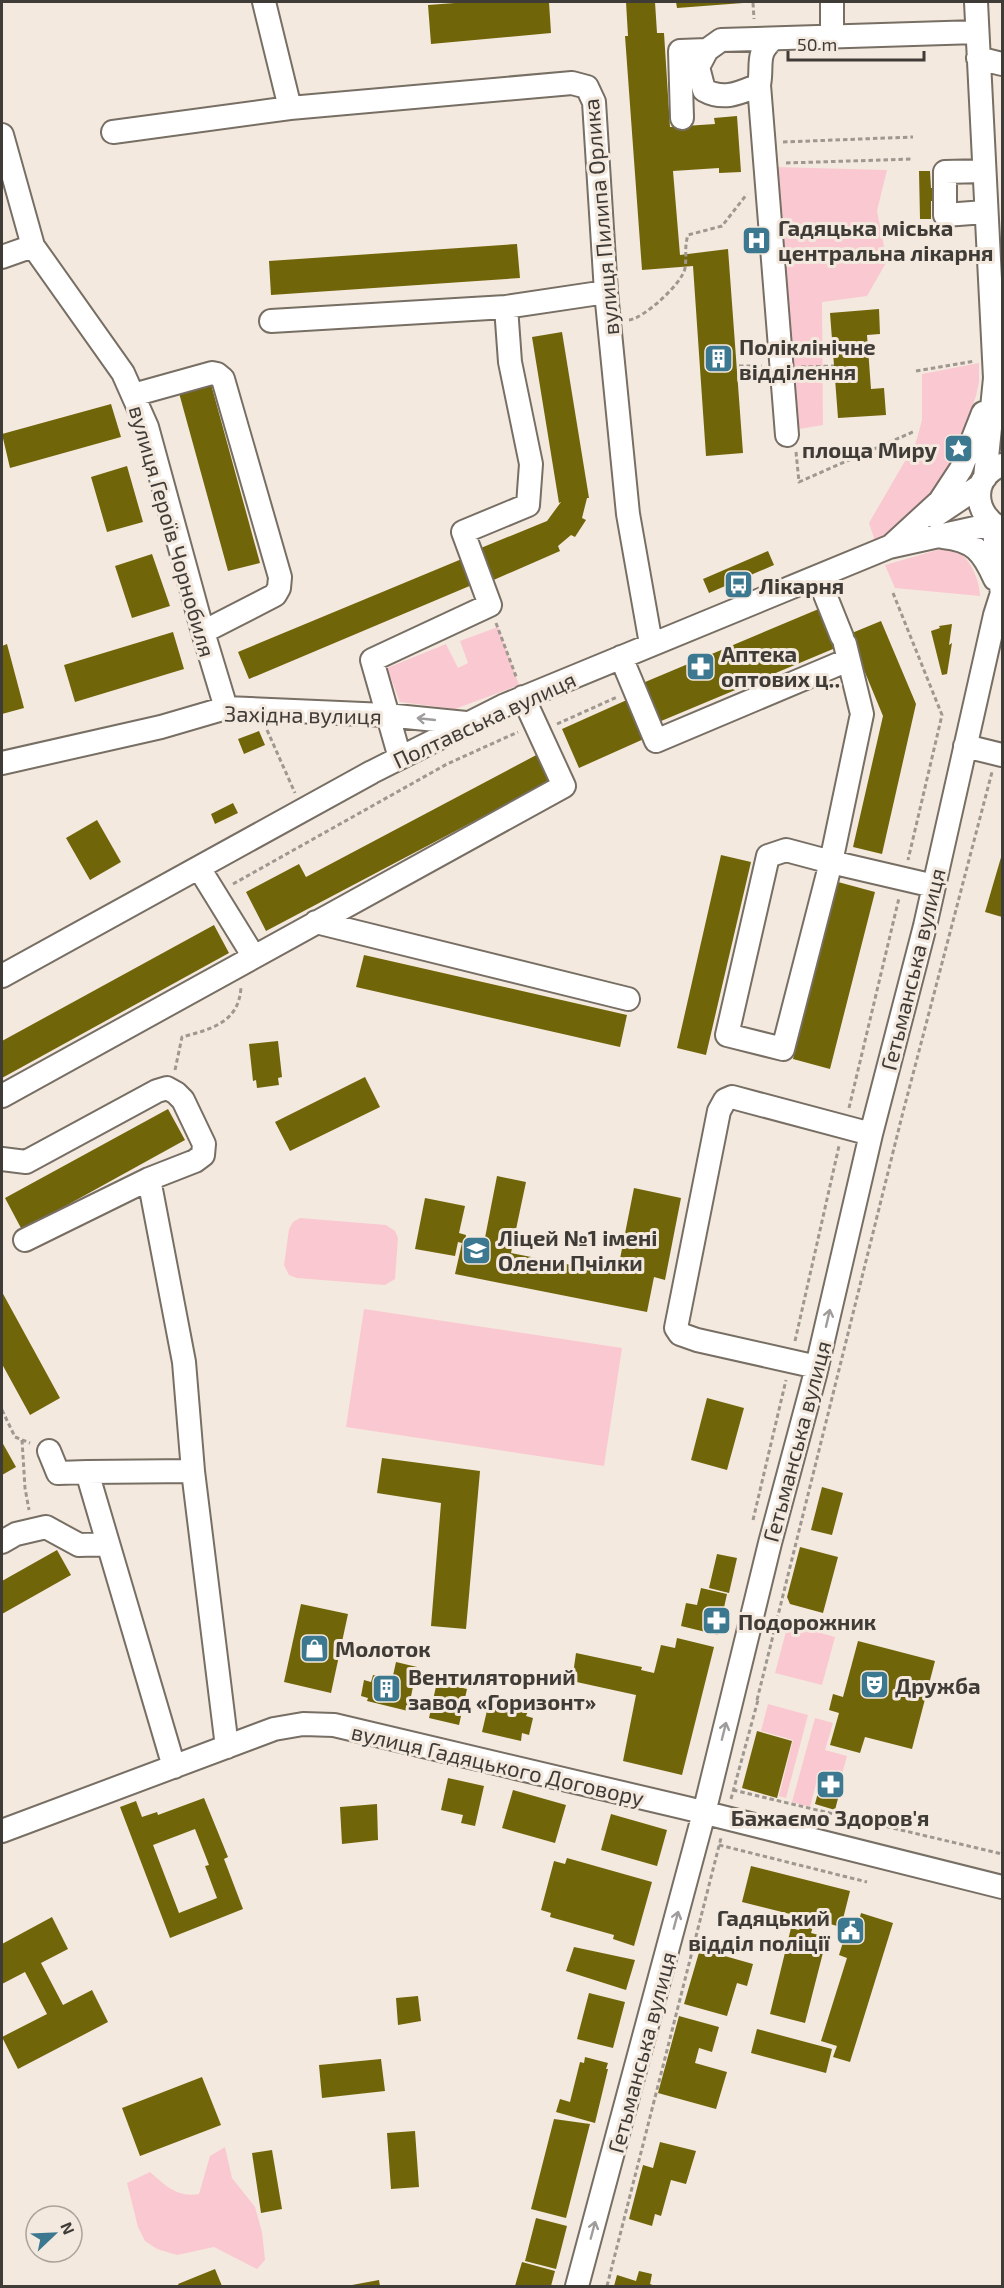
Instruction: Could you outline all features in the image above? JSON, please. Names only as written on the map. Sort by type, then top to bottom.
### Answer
[{"type":"street","points":[[264,2],[290,108]]},
{"type":"street","points":[[832,2],[832,37]]},
{"type":"street","points":[[976,2],[985,212],[1002,405]]},
{"type":"street","points":[[759,85],[730,97],[715,96],[704,90],[698,67],[707,50],[721,40],[977,32]]},
{"type":"street","points":[[773,39],[763,47],[760,58],[759,85],[776,167],[787,435]]},
{"type":"street","points":[[682,118],[680,51],[707,50]]},
{"type":"street","points":[[978,58],[1002,64]]},
{"type":"street","name":"вулиця Пилипа Орлика","points":[[113,132],[290,108],[572,83],[587,87],[594,102],[606,292],[628,514],[651,644]]},
{"type":"street","name":"вулиця Героїв Чорнобиля","points":[[2,135],[33,246],[123,373],[147,427],[226,708]]},
{"type":"street","points":[[983,171],[945,172],[945,215],[985,212]]},
{"type":"street","points":[[988,257],[1002,231]]},
{"type":"street","points":[[2,257],[33,246]]},
{"type":"street","points":[[272,321],[506,307],[606,292]]},
{"type":"street","points":[[400,758],[372,660],[490,605],[463,532],[528,505],[531,464],[510,362],[506,307]]},
{"type":"street","points":[[133,395],[212,373],[218,374],[223,379],[280,577],[279,588],[275,595],[203,632]]},
{"type":"street","points":[[999,384],[989,476],[979,496],[986,517],[998,527],[1002,593]]},
{"type":"street","points":[[890,547],[940,501],[961,469],[999,384]]},
{"type":"street","points":[[890,547],[989,476]]},
{"type":"street","name":"Полтавська вулиця","points":[[2,976],[466,723],[651,644],[890,547],[998,527]]},
{"type":"street","points":[[940,536],[966,541],[976,547],[989,566],[1002,593]]},
{"type":"street","points":[[818,577],[845,647],[862,714],[831,862],[783,1049],[727,1035],[768,856],[786,850],[831,862],[934,886]]},
{"type":"street","name":"Гетьманська вулиця","points":[[577,2286],[704,1813],[770,1543],[817,1367],[871,1134],[925,926],[1002,593]]},
{"type":"street","points":[[621,657],[656,741],[845,647]]},
{"type":"street","points":[[2,1095],[564,786],[524,698]]},
{"type":"street","name":"Західна вулиця","points":[[2,763],[161,728],[226,708],[386,715],[466,723]]},
{"type":"street","points":[[965,746],[1000,754]]},
{"type":"street","points":[[199,868],[254,957]]},
{"type":"street","points":[[316,922],[628,999]]},
{"type":"street","points":[[2,1159],[26,1162],[157,1091],[167,1088],[183,1100],[204,1144],[203,1155],[195,1161],[149,1179],[26,1240]]},
{"type":"street","points":[[817,1367],[697,1340],[680,1334],[676,1328],[719,1111],[725,1100],[732,1097],[871,1134]]},
{"type":"street","points":[[149,1179],[184,1362],[193,1470],[227,1747]]},
{"type":"street","points":[[49,1451],[58,1473],[193,1470]]},
{"type":"street","points":[[87,1472],[174,1767]]},
{"type":"street","points":[[2,1542],[16,1534],[46,1527],[79,1545],[108,1544]]},
{"type":"street","name":"вулиця Гадяцького Договору","points":[[2,1831],[274,1729],[303,1724],[334,1725],[726,1818],[1002,1887]]},
{"type":"path","points":[[772,143],[913,136]]},
{"type":"path","points":[[609,321],[636,319],[666,295],[685,270],[684,247],[688,235],[722,226],[776,167],[913,159]]},
{"type":"path","points":[[916,371],[979,360]]},
{"type":"path","points":[[799,368],[834,366]]},
{"type":"path","points":[[753,1522],[942,715],[893,593]]},
{"type":"path","points":[[490,605],[524,698]]},
{"type":"path","points":[[216,894],[447,764],[634,690]]},
{"type":"path","points":[[257,709],[315,838]]},
{"type":"path","points":[[607,2286],[757,1700],[902,1116],[1000,754]]},
{"type":"path","points":[[167,1088],[176,1069],[182,1037],[216,1028],[229,1017],[240,998],[241,985]]},
{"type":"path","points":[[2,1410],[15,1437],[49,1451]]},
{"type":"path","points":[[22,1440],[25,1488],[33,1530]]},
{"type":"path","points":[[734,1790],[1002,1854]]},
{"type":"path","points":[[719,1845],[867,1882]]},
{"type":"shaded area","points":[[775,167],[887,170],[877,211],[887,261],[867,296],[822,302],[823,425],[799,429]]},
{"type":"shaded area","points":[[979,363],[976,396],[957,450],[941,482],[921,512],[876,544],[869,523],[916,442],[922,420],[922,374]]},
{"type":"shaded area","points":[[941,549],[954,550],[966,558],[976,577],[980,596],[895,588],[885,565]]},
{"type":"shaded area","points":[[498,627],[519,685],[455,709],[400,702],[387,668],[446,644],[458,668],[468,663],[460,641]]},
{"type":"shaded area","points":[[300,1218],[386,1225],[395,1231],[398,1238],[395,1279],[385,1285],[297,1278],[289,1275],[284,1265],[289,1229],[293,1222]]},
{"type":"shaded area","points":[[364,1309],[622,1348],[604,1466],[346,1427]]},
{"type":"shaded area","points":[[788,1624],[835,1637],[822,1685],[775,1673]]},
{"type":"shaded area","points":[[768,1704],[808,1715],[786,1798],[779,1796],[793,1740],[761,1731]]},
{"type":"shaded area","points":[[815,1718],[833,1723],[825,1750],[847,1756],[840,1781],[818,1776],[810,1807],[792,1802]]},
{"type":"shaded area","points":[[225,2147],[232,2178],[255,2207],[262,2232],[265,2260],[257,2269],[214,2247],[177,2255],[157,2249],[145,2241],[138,2227],[127,2183],[150,2172],[166,2186],[178,2192],[199,2194],[210,2156]]},
{"type":"building","points":[[468,2],[549,2],[551,33],[431,44],[428,5]]},
{"type":"building","points":[[626,2],[655,2],[657,33],[664,33],[670,127],[715,124],[714,118],[737,116],[741,172],[719,173],[719,168],[673,171],[680,255],[728,249],[743,453],[706,456],[693,266],[642,270],[625,36],[628,36]]},
{"type":"building","points":[[676,2],[743,2],[743,3],[677,8]]},
{"type":"building","points":[[919,171],[930,171],[931,188],[935,188],[935,201],[931,201],[931,219],[920,219]]},
{"type":"building","points":[[517,244],[520,278],[271,295],[269,261]]},
{"type":"building","points":[[879,309],[880,334],[867,335],[871,389],[884,388],[886,415],[838,418],[830,313]]},
{"type":"building","points":[[562,332],[589,498],[587,498],[582,518],[586,520],[575,537],[571,535],[558,546],[560,551],[489,582],[476,550],[547,521],[561,502],[559,503],[532,337]]},
{"type":"building","points":[[211,384],[260,563],[228,571],[179,393]]},
{"type":"building","points":[[111,404],[121,437],[10,468],[2,434]]},
{"type":"building","points":[[127,466],[143,522],[107,532],[91,477]]},
{"type":"building","points":[[768,551],[774,565],[709,593],[703,579]]},
{"type":"building","points":[[152,554],[170,606],[132,618],[115,566]]},
{"type":"building","points":[[469,556],[479,582],[249,679],[238,652]]},
{"type":"building","points":[[821,608],[835,640],[881,621],[916,704],[882,854],[853,847],[883,716],[852,641],[654,724],[638,685]]},
{"type":"building","points":[[952,624],[949,645],[952,643],[947,674],[942,675],[931,631],[940,628],[939,626]]},
{"type":"building","points":[[173,632],[184,669],[75,702],[64,665]]},
{"type":"building","points":[[7,644],[24,708],[2,714],[2,646]]},
{"type":"building","points":[[629,699],[646,738],[579,768],[562,729]]},
{"type":"building","points":[[259,731],[265,745],[244,754],[238,739]]},
{"type":"building","points":[[542,752],[556,778],[266,931],[246,892],[299,864],[306,877]]},
{"type":"building","points":[[233,803],[238,813],[215,824],[211,814]]},
{"type":"building","points":[[97,820],[121,862],[90,880],[66,838]]},
{"type":"building","points":[[1002,854],[1002,917],[985,912]]},
{"type":"building","points":[[721,855],[751,862],[706,1055],[677,1048]]},
{"type":"building","points":[[838,882],[875,892],[830,1069],[793,1059]]},
{"type":"building","points":[[214,925],[229,953],[2,1078],[2,1041]]},
{"type":"building","points":[[364,955],[627,1015],[620,1047],[356,987]]},
{"type":"building","points":[[278,1041],[282,1077],[278,1078],[279,1085],[257,1088],[256,1080],[253,1081],[249,1044]]},
{"type":"building","points":[[365,1077],[380,1107],[290,1151],[275,1122]]},
{"type":"building","points":[[168,1109],[185,1140],[22,1230],[5,1198]]},
{"type":"building","points":[[497,1176],[526,1182],[511,1253],[617,1274],[634,1188],[681,1198],[665,1280],[654,1277],[647,1312],[455,1274],[462,1243],[458,1242],[455,1256],[415,1249],[425,1198],[465,1206],[459,1233],[466,1235],[465,1244],[483,1248]]},
{"type":"building","points":[[2,1292],[60,1398],[30,1415],[2,1364]]},
{"type":"building","points":[[707,1398],[744,1408],[727,1470],[691,1460]]},
{"type":"building","points":[[2,1442],[16,1467],[2,1475]]},
{"type":"building","points":[[382,1458],[480,1471],[466,1629],[431,1626],[441,1503],[377,1493]]},
{"type":"building","points":[[822,1487],[843,1493],[832,1535],[811,1530]]},
{"type":"building","points":[[800,1547],[838,1557],[823,1613],[790,1604],[787,1597]]},
{"type":"building","points":[[57,1550],[71,1575],[2,1614],[2,1581]]},
{"type":"building","points":[[717,1554],[737,1558],[729,1593],[709,1588]]},
{"type":"building","points":[[701,1588],[727,1594],[718,1635],[681,1626],[686,1603],[697,1605]]},
{"type":"building","points":[[301,1604],[348,1614],[331,1693],[284,1682]]},
{"type":"building","points":[[677,1638],[714,1647],[682,1775],[623,1761],[636,1695],[572,1681],[576,1653],[642,1667],[641,1670],[654,1673],[661,1645],[675,1648]]},
{"type":"building","points":[[858,1641],[935,1661],[912,1749],[865,1737],[860,1753],[830,1745],[839,1713],[829,1710],[833,1694],[843,1697]]},
{"type":"building","name":"Вентиляторний завод «Горизонт»","points":[[396,1662],[417,1667],[408,1711],[367,1701],[368,1698],[361,1696],[364,1680],[371,1682],[373,1675],[392,1680]]},
{"type":"building","points":[[437,1682],[467,1689],[459,1725],[429,1718]]},
{"type":"building","points":[[489,1702],[528,1711],[526,1716],[533,1718],[529,1735],[522,1733],[521,1741],[482,1732]]},
{"type":"building","points":[[757,1731],[792,1741],[777,1798],[742,1788]]},
{"type":"building","points":[[822,1777],[842,1783],[835,1810],[815,1804]]},
{"type":"building","points":[[448,1778],[484,1786],[475,1826],[461,1823],[463,1815],[441,1810]]},
{"type":"building","points":[[513,1790],[566,1805],[555,1843],[502,1828]]},
{"type":"building","points":[[204,1798],[228,1857],[224,1859],[243,1909],[170,1938],[120,1807],[136,1801],[142,1817],[157,1812],[158,1815]],"holes":[[[195,1829],[209,1865],[205,1866],[217,1898],[179,1913],[153,1845]]]},
{"type":"building","points":[[377,1804],[378,1840],[342,1844],[340,1807]]},
{"type":"building","points":[[611,1814],[667,1830],[657,1866],[601,1850]]},
{"type":"building","points":[[567,1858],[652,1882],[634,1946],[613,1939],[614,1935],[550,1917],[551,1913],[541,1910],[554,1861],[565,1864]]},
{"type":"building","points":[[751,1866],[850,1891],[841,1927],[815,1920],[811,1933],[827,1937],[805,2023],[770,2014],[791,1928],[799,1930],[802,1917],[742,1902]]},
{"type":"building","points":[[861,1913],[893,1923],[850,2062],[833,2057],[837,2046],[821,2041],[847,1958],[839,1955],[849,1923],[858,1925]]},
{"type":"building","points":[[52,1917],[68,1949],[41,1963],[63,2005],[92,1990],[108,2022],[18,2069],[2,2037],[47,2014],[25,1972],[2,1984],[2,1944]]},
{"type":"building","points":[[574,1947],[635,1960],[626,1990],[566,1971]]},
{"type":"building","points":[[700,1949],[753,1964],[747,1986],[737,1983],[727,2016],[684,2004]]},
{"type":"building","points":[[589,1993],[625,2002],[613,2048],[577,2039]]},
{"type":"building","points":[[418,1996],[421,2021],[398,2025],[396,1998]]},
{"type":"building","points":[[679,2016],[719,2027],[712,2052],[699,2048],[695,2063],[727,2072],[716,2109],[658,2093]]},
{"type":"building","points":[[757,2029],[832,2049],[826,2073],[751,2053]]},
{"type":"building","points":[[585,2057],[608,2063],[595,2123],[556,2112],[560,2099],[570,2102],[580,2062],[584,2063]]},
{"type":"building","points":[[381,2059],[385,2091],[322,2098],[319,2065]]},
{"type":"building","points":[[202,2077],[221,2125],[140,2156],[122,2108]]},
{"type":"building","points":[[554,2119],[590,2124],[566,2218],[531,2209]]},
{"type":"building","points":[[415,2131],[419,2187],[391,2189],[387,2133]]},
{"type":"building","points":[[660,2142],[696,2151],[686,2184],[671,2180],[661,2216],[655,2214],[652,2226],[629,2219],[643,2165],[653,2168]]},
{"type":"building","points":[[272,2150],[282,2209],[261,2213],[252,2153]]},
{"type":"building","points":[[536,2218],[567,2226],[556,2269],[525,2261]]},
{"type":"building","points":[[522,2262],[555,2271],[551,2286],[515,2286]]},
{"type":"building","points":[[215,2269],[222,2286],[179,2286],[178,2284]]},
{"type":"building","points":[[639,2271],[652,2274],[650,2284],[655,2286],[614,2286],[617,2275],[636,2281]]},
{"type":"building","points":[[379,2280],[380,2286],[352,2286],[352,2285]]},
{"type":"place","name":"Гадяцька міська центральна лікарня","points":[[757,240]]},
{"type":"place","name":"Поліклінічне відділення","points":[[718,359]]},
{"type":"place","name":"площа Миру","points":[[958,449]]},
{"type":"place","name":"Лікарня","points":[[738,585]]},
{"type":"place","name":"Аптека оптових ц‥","points":[[700,666]]},
{"type":"place","name":"Ліцей №1 імені Олени Пчілки","points":[[477,1250]]},
{"type":"place","name":"Подорожник","points":[[717,1621]]},
{"type":"place","name":"Молоток","points":[[314,1648]]},
{"type":"place","name":"Дружба","points":[[874,1685]]},
{"type":"place","name":"Вентиляторний завод «Горизонт»","points":[[387,1689]]},
{"type":"place","name":"Бажаємо Здоров'я","points":[[830,1785]]},
{"type":"place","name":"Гадяцький відділ поліції","points":[[851,1930]]}]
